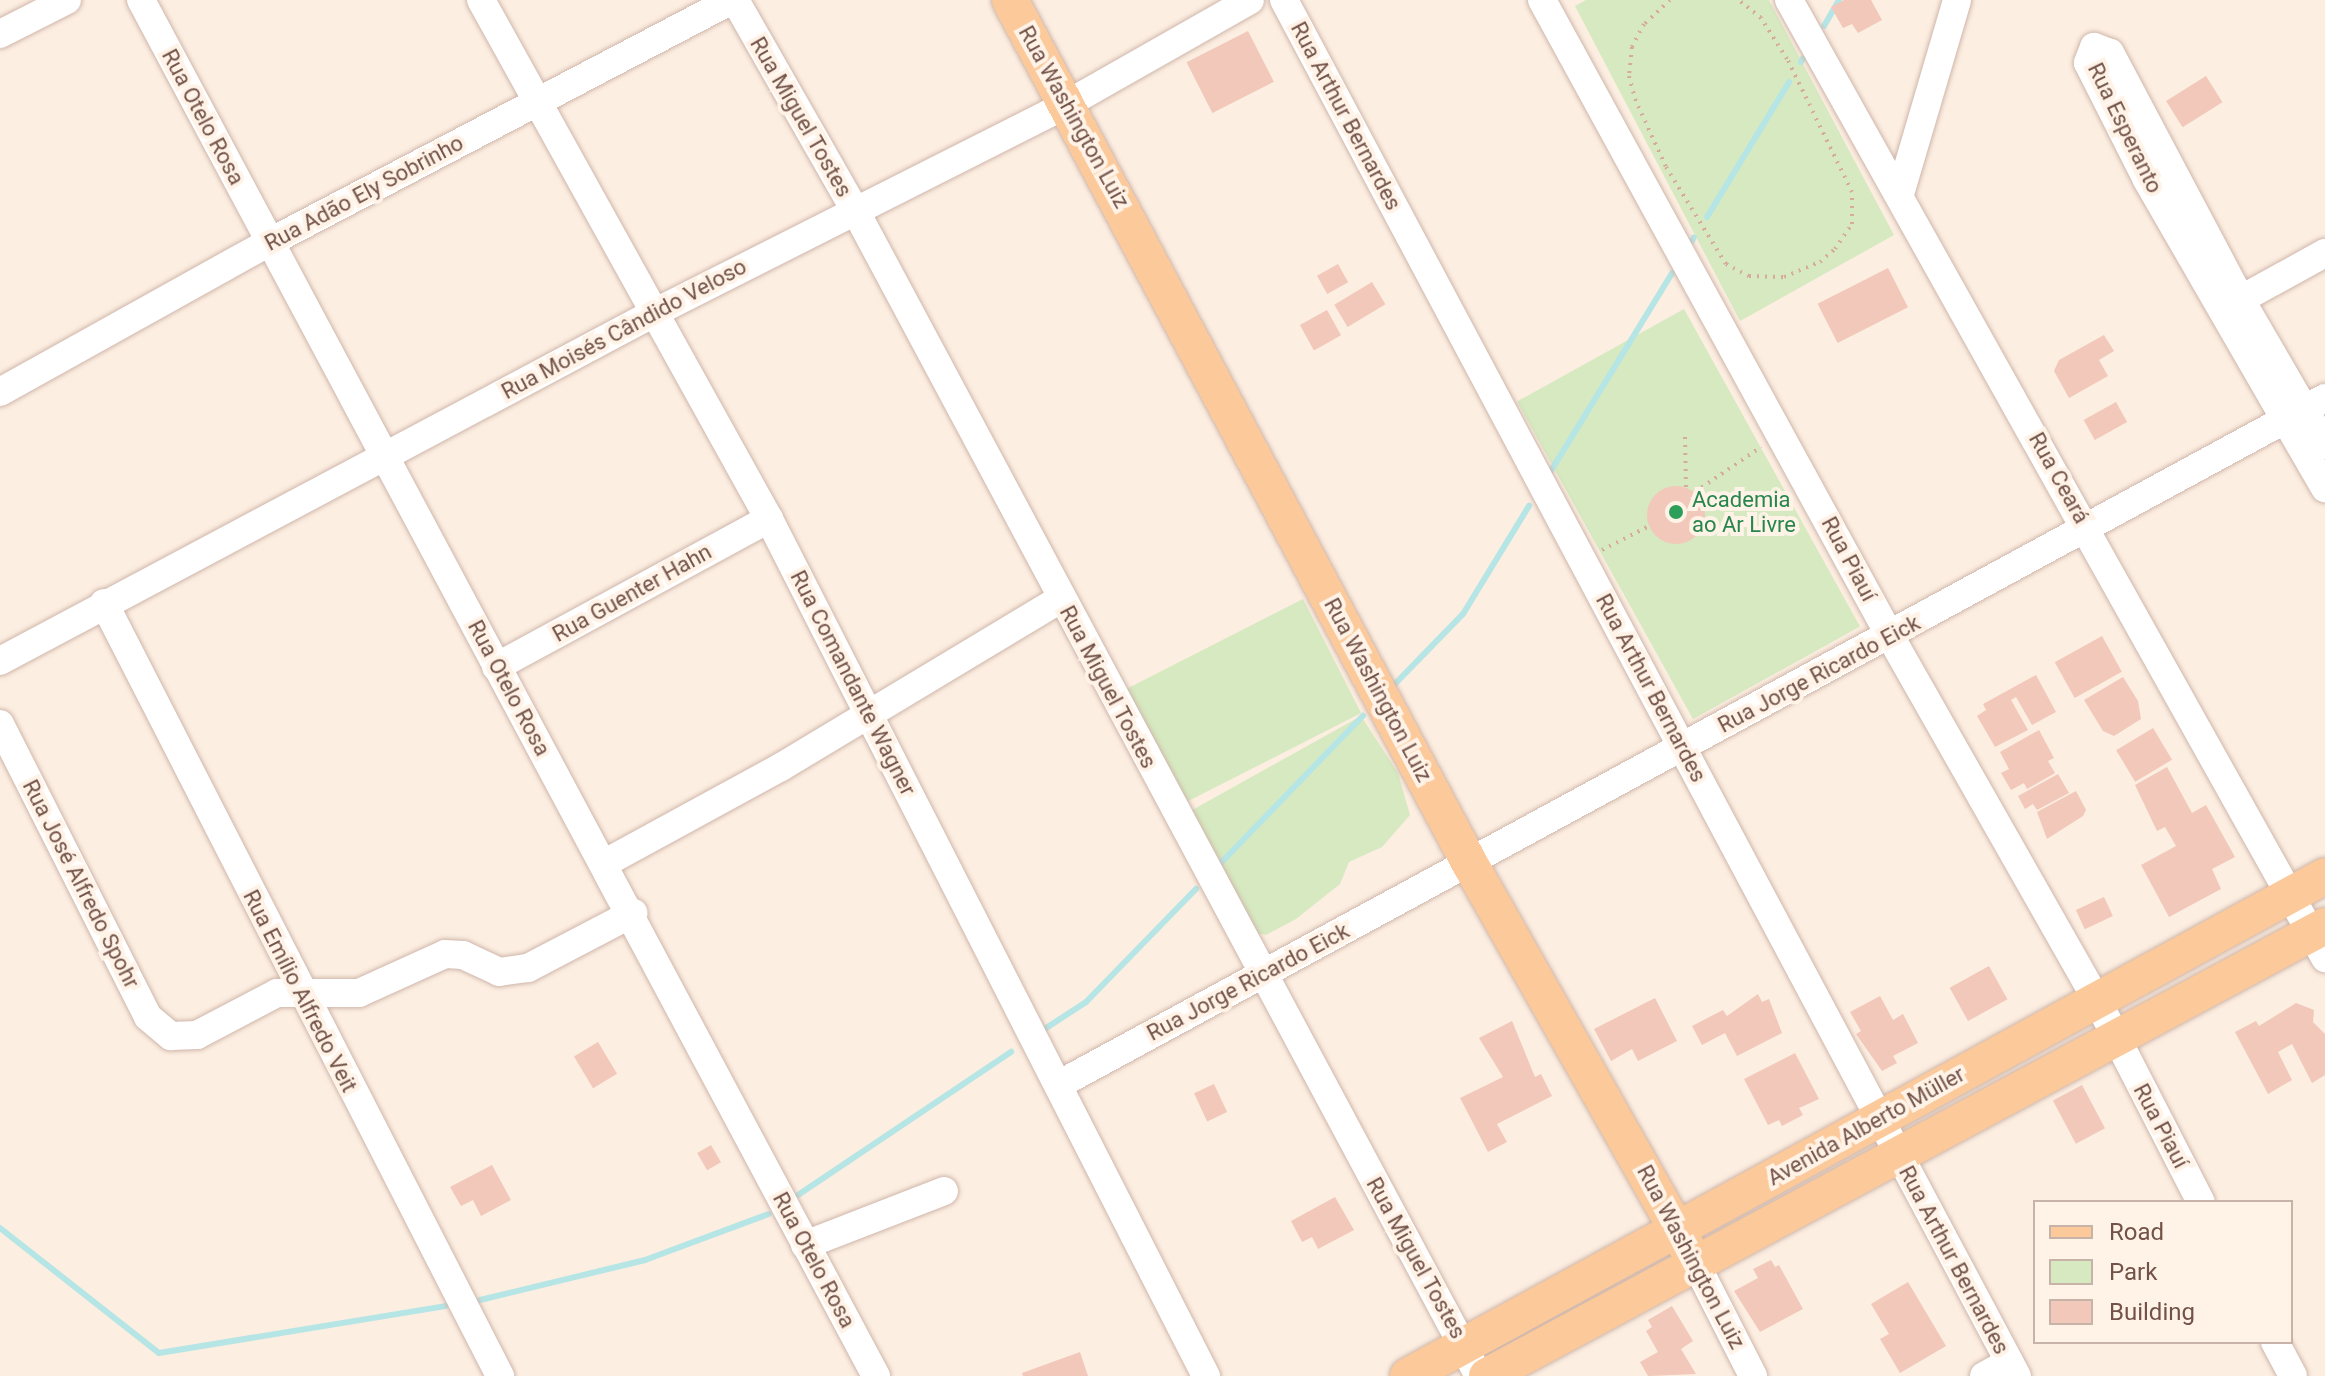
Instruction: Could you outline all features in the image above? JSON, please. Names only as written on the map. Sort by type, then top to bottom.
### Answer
[{"type":"main road","name":"Rua Washington Luiz","points":[[1010,0],[1069,103],[1470,864],[1695,1262]]},
{"type":"main road","name":"Avenida Alberto Müller","points":[[1408,1376],[1472,1361],[1679,1229],[2096,998],[2325,876]]},
{"type":"main road","name":"Avenida Alberto Müller","points":[[1487,1376],[2114,1037],[2321,939]]},
{"type":"street","points":[[0,34],[67,0]]},
{"type":"street","name":"Rua Otelo Rosa","points":[[141,0],[386,455],[496,667],[633,913],[876,1376]]},
{"type":"street","name":"Rua Comandante Wagner","points":[[481,0],[534,103],[769,519],[1206,1376]]},
{"type":"street","name":"Rua Adão Ely Sobrinho","points":[[0,392],[270,242],[733,0]]},
{"type":"street","name":"Rua Miguel Tostes","points":[[733,0],[855,210],[1260,975],[1472,1361]]},
{"type":"street","name":"Rua Moisés Cândido Veloso","points":[[0,661],[652,314],[1069,103],[1250,0]]},
{"type":"street","name":"Rua Arthur Bernardes","points":[[1284,0],[1684,747],[1877,1120],[2013,1369]]},
{"type":"street","name":"Rua Piauí","points":[[1542,0],[1783,432],[1890,636],[2096,998],[2200,1200]]},
{"type":"street","name":"Rua Ceará","points":[[1789,0],[2292,893],[2321,939]]},
{"type":"street","points":[[1900,194],[1957,0]]},
{"type":"street","name":"Rua Esperanto","points":[[2158,174],[2232,304],[2305,409],[2325,445]]},
{"type":"street","points":[[2232,304],[2325,253]]},
{"type":"street","name":"Rua Jorge Ricardo Eick","points":[[1058,1085],[2305,409]]},
{"type":"street","name":"Rua Esperanto","points":[[2305,409],[2325,488]]},
{"type":"street","name":"Rua Guenter Hahn","points":[[496,667],[769,519]]},
{"type":"street","points":[[605,863],[781,767],[1061,599]]},
{"type":"street","name":"Rua Emílio Alfredo Veit","points":[[104,603],[299,990],[500,1376]]},
{"type":"street","name":"Rua José Alfredo Spohr","points":[[0,724],[148,1017],[171,1036],[197,1035],[277,993],[299,990]]},
{"type":"street","points":[[299,990],[336,997],[359,993],[445,954],[463,955],[499,972],[528,968],[633,913]]},
{"type":"street","points":[[805,1245],[944,1191]]},
{"type":"street","name":"Rua Washington Luiz","points":[[1695,1262],[1753,1376]]},
{"type":"street","points":[[2276,1344],[2293,1376]]},
{"type":"street","points":[[1984,1376],[2013,1369]]},
{"type":"path","points":[[1670,0],[1644,24],[1632,47],[1629,76],[1635,99],[1666,167],[1726,264],[1749,276],[1784,277],[1820,262],[1835,249],[1852,224],[1852,192],[1787,59],[1761,18],[1739,0]]},
{"type":"path","points":[[1695,492],[1783,432]]},
{"type":"path","points":[[1685,437],[1686,487]]},
{"type":"path","points":[[1582,561],[1649,526]]},
{"type":"green space","points":[[1586,0],[1769,0],[1894,235],[1740,321],[1575,6]]},
{"type":"green space","points":[[1684,309],[1860,626],[1693,719],[1517,402]]},
{"type":"green space","points":[[1303,599],[1361,713],[1183,804],[1125,690]]},
{"type":"green space","points":[[1361,716],[1398,773],[1410,815],[1382,847],[1349,862],[1340,884],[1296,919],[1266,935],[1248,931],[1187,813]]},
{"type":"building","points":[[1844,0],[1871,0],[1882,20],[1858,33],[1852,24],[1843,28],[1831,7]]},
{"type":"building","points":[[1248,31],[1274,82],[1212,113],[1187,62]]},
{"type":"building","points":[[2206,76],[2222,102],[2183,127],[2166,101]]},
{"type":"building","points":[[1338,264],[1348,282],[1327,294],[1317,276]]},
{"type":"building","points":[[1888,268],[1908,307],[1838,343],[1818,304]]},
{"type":"building","points":[[1372,282],[1385,304],[1348,327],[1334,305]]},
{"type":"building","points":[[1327,310],[1341,335],[1314,350],[1300,325]]},
{"type":"building","points":[[2104,335],[2114,351],[2099,360],[2108,376],[2069,398],[2054,371],[2059,360]]},
{"type":"building","points":[[2116,402],[2127,422],[2095,440],[2084,420]]},
{"type":"building","name":"Academia ao Ar Livre","points":[[1676,486],[1697,494],[1705,515],[1697,536],[1676,544],[1655,536],[1647,515],[1655,494]]},
{"type":"building","points":[[2102,636],[2122,672],[2075,698],[2055,662]]},
{"type":"building","points":[[2036,675],[2056,712],[2032,725],[2016,697],[2011,700],[2028,730],[1995,747],[1977,716],[1986,710],[1983,704]]},
{"type":"building","points":[[2123,677],[2138,701],[2141,719],[2114,736],[2103,731],[2084,700]]},
{"type":"building","points":[[2153,728],[2172,760],[2135,782],[2116,750]]},
{"type":"building","points":[[2039,730],[2054,758],[2048,761],[2055,773],[2027,789],[2024,783],[2011,790],[2001,773],[2009,769],[2000,752]]},
{"type":"building","points":[[2167,767],[2192,813],[2206,805],[2235,857],[2212,869],[2221,889],[2169,917],[2141,865],[2176,846],[2165,827],[2157,831],[2135,785]]},
{"type":"building","points":[[2058,774],[2069,793],[2037,810],[2033,804],[2025,809],[2018,796]]},
{"type":"building","points":[[2076,791],[2086,810],[2083,816],[2047,839],[2037,812]]},
{"type":"building","points":[[2104,897],[2113,916],[2085,929],[2076,910]]},
{"type":"building","points":[[1989,966],[2007,999],[1968,1021],[1950,988]]},
{"type":"building","points":[[1758,994],[1762,1002],[1769,999],[1782,1033],[1737,1056],[1725,1033],[1702,1045],[1692,1026],[1723,1010],[1727,1016]]},
{"type":"building","points":[[1880,996],[1893,1020],[1903,1014],[1918,1043],[1893,1056],[1897,1063],[1882,1071],[1856,1034],[1861,1031],[1850,1012]]},
{"type":"building","points":[[1655,998],[1677,1041],[1638,1061],[1632,1049],[1611,1061],[1594,1029]]},
{"type":"building","points":[[2296,1003],[2314,1010],[2313,1022],[2325,1034],[2325,1075],[2312,1083],[2292,1044],[2278,1052],[2292,1080],[2268,1094],[2235,1032],[2256,1021],[2259,1026]]},
{"type":"building","points":[[1512,1021],[1535,1077],[1541,1074],[1552,1096],[1497,1124],[1507,1142],[1488,1152],[1460,1098],[1503,1077],[1479,1038]]},
{"type":"building","points":[[598,1042],[617,1074],[593,1088],[574,1056]]},
{"type":"building","points":[[1795,1053],[1819,1099],[1799,1108],[1803,1115],[1782,1126],[1779,1120],[1768,1125],[1744,1079]]},
{"type":"building","points":[[1214,1084],[1227,1112],[1207,1121],[1194,1093]]},
{"type":"building","points":[[2082,1085],[2105,1128],[2076,1144],[2053,1100]]},
{"type":"building","points":[[711,1145],[721,1162],[707,1170],[697,1153]]},
{"type":"building","points":[[492,1165],[511,1200],[481,1216],[473,1200],[461,1206],[450,1187]]},
{"type":"building","points":[[1335,1197],[1354,1230],[1318,1249],[1312,1237],[1302,1242],[1291,1221]]},
{"type":"building","points":[[1771,1260],[1775,1267],[1779,1265],[1803,1309],[1760,1332],[1734,1291],[1758,1278],[1753,1269]]},
{"type":"building","points":[[1908,1282],[1946,1346],[1900,1373],[1880,1339],[1889,1334],[1871,1304]]},
{"type":"building","points":[[1672,1306],[1693,1341],[1681,1349],[1696,1374],[1648,1376],[1640,1362],[1658,1352],[1646,1331],[1652,1327],[1648,1320]]},
{"type":"building","points":[[1080,1352],[1088,1376],[1023,1376],[1022,1373]]},
{"type":"waterway","points":[[1824,26],[1839,0]]},
{"type":"waterway","points":[[1801,62],[1803,58]]},
{"type":"waterway","points":[[1707,217],[1789,82]]},
{"type":"waterway","points":[[1692,241],[1694,237]]},
{"type":"waterway","points":[[1549,474],[1672,273]]},
{"type":"waterway","points":[[1391,688],[1463,614],[1529,506]]},
{"type":"waterway","points":[[1215,869],[1363,716]]},
{"type":"waterway","points":[[1040,1032],[1086,1002],[1196,889]]},
{"type":"waterway","points":[[798,1195],[1011,1052]]},
{"type":"waterway","points":[[480,1300],[645,1260],[769,1214]]},
{"type":"waterway","points":[[0,1228],[159,1353],[445,1306]]},
{"type":"place","name":"Academia ao Ar Livre","points":[[1676,512]]}]
